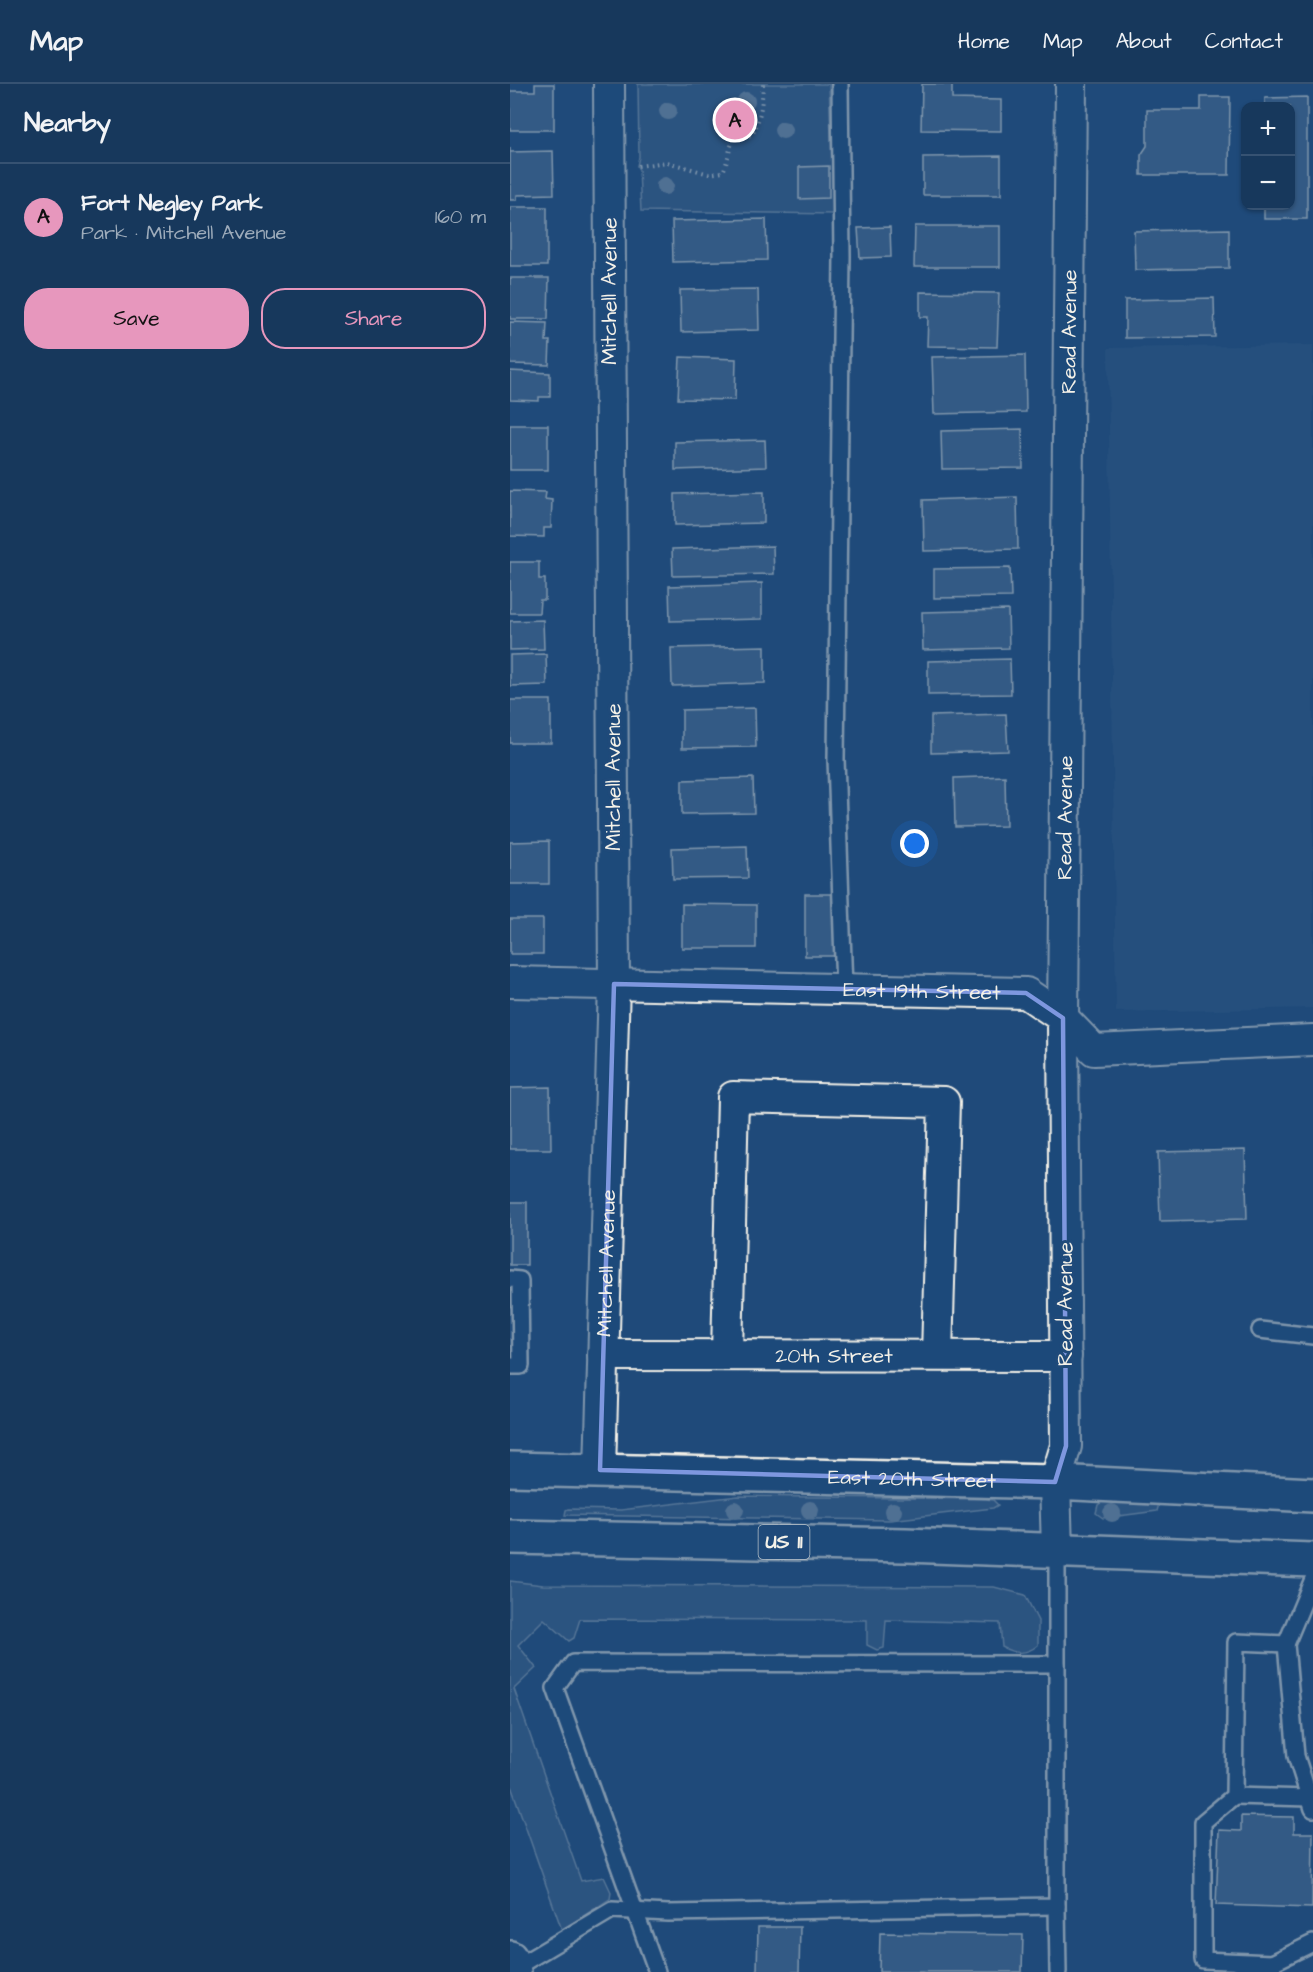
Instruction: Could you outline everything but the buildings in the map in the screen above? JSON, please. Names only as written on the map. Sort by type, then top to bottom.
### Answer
[{"type":"main road","name":"East 20th Street","points":[[510,1469],[1055,1482],[1313,1495]]},
{"type":"main road","name":"US 11","points":[[510,1537],[894,1544],[1313,1560]]},
{"type":"street","name":"Mitchell Avenue","points":[[600,1470],[614,984],[609,84]]},
{"type":"street","name":"Read Avenue","points":[[1058,1550],[1055,1482],[1066,1446],[1063,1018],[1071,84]]},
{"type":"street","name":"East 19th Street","points":[[510,982],[1026,993],[1063,1018],[1094,1050],[1313,1040]]},
{"type":"street","points":[[727,1354],[733,1097],[944,1102],[937,1355]]},
{"type":"street","name":"20th Street","points":[[603,1355],[1066,1356]]},
{"type":"lane","points":[[840,84],[842,256],[836,759],[844,989]]},
{"type":"lane","points":[[510,1279],[520,1280],[515,1330],[521,1366],[510,1366]]},
{"type":"lane","points":[[1260,1330],[1313,1336]]},
{"type":"lane","points":[[1058,1550],[1058,1972]]},
{"type":"lane","points":[[1313,1580],[1286,1644],[1296,1756],[1311,1804],[1234,1796],[1203,1822],[1203,1960],[1273,1968],[1313,1942]]},
{"type":"lane","points":[[1234,1796],[1236,1642],[1286,1644]]},
{"type":"lane","points":[[657,1972],[555,1688],[573,1663],[1058,1664]]},
{"type":"lane","points":[[512,1967],[612,1910],[668,1913],[1057,1906]]},
{"type":"path","points":[[608,166],[637,166],[667,162],[709,174],[723,172],[734,138],[752,135],[758,123],[763,84]]},
{"type":"highlighted area","points":[[614,984],[1026,993],[1063,1018],[1066,1446],[1055,1482],[600,1470]]},
{"type":"shaded area","points":[[638,84],[829,84],[834,214],[641,211],[637,166],[639,157]]},
{"type":"shaded area","points":[[1313,345],[1313,1008],[1116,1012],[1108,348]]},
{"type":"shaded area","points":[[738,1496],[986,1499],[993,1500],[998,1505],[993,1508],[890,1520],[565,1515],[568,1509],[621,1510]]},
{"type":"shaded area","points":[[1102,1502],[1159,1504],[1157,1511],[1103,1518],[1096,1513],[1098,1505]]},
{"type":"shaded area","points":[[510,1581],[543,1585],[994,1587],[1025,1595],[1038,1621],[1038,1645],[1029,1651],[1020,1652],[1002,1647],[1000,1623],[886,1620],[884,1648],[877,1650],[867,1645],[867,1620],[580,1619],[574,1638],[569,1641],[544,1619],[518,1645],[536,1668],[514,1689],[581,1881],[604,1877],[611,1892],[610,1899],[562,1930],[510,1783]]},
{"type":"place","name":"Fort Negley Park","points":[[735,120]]}]
